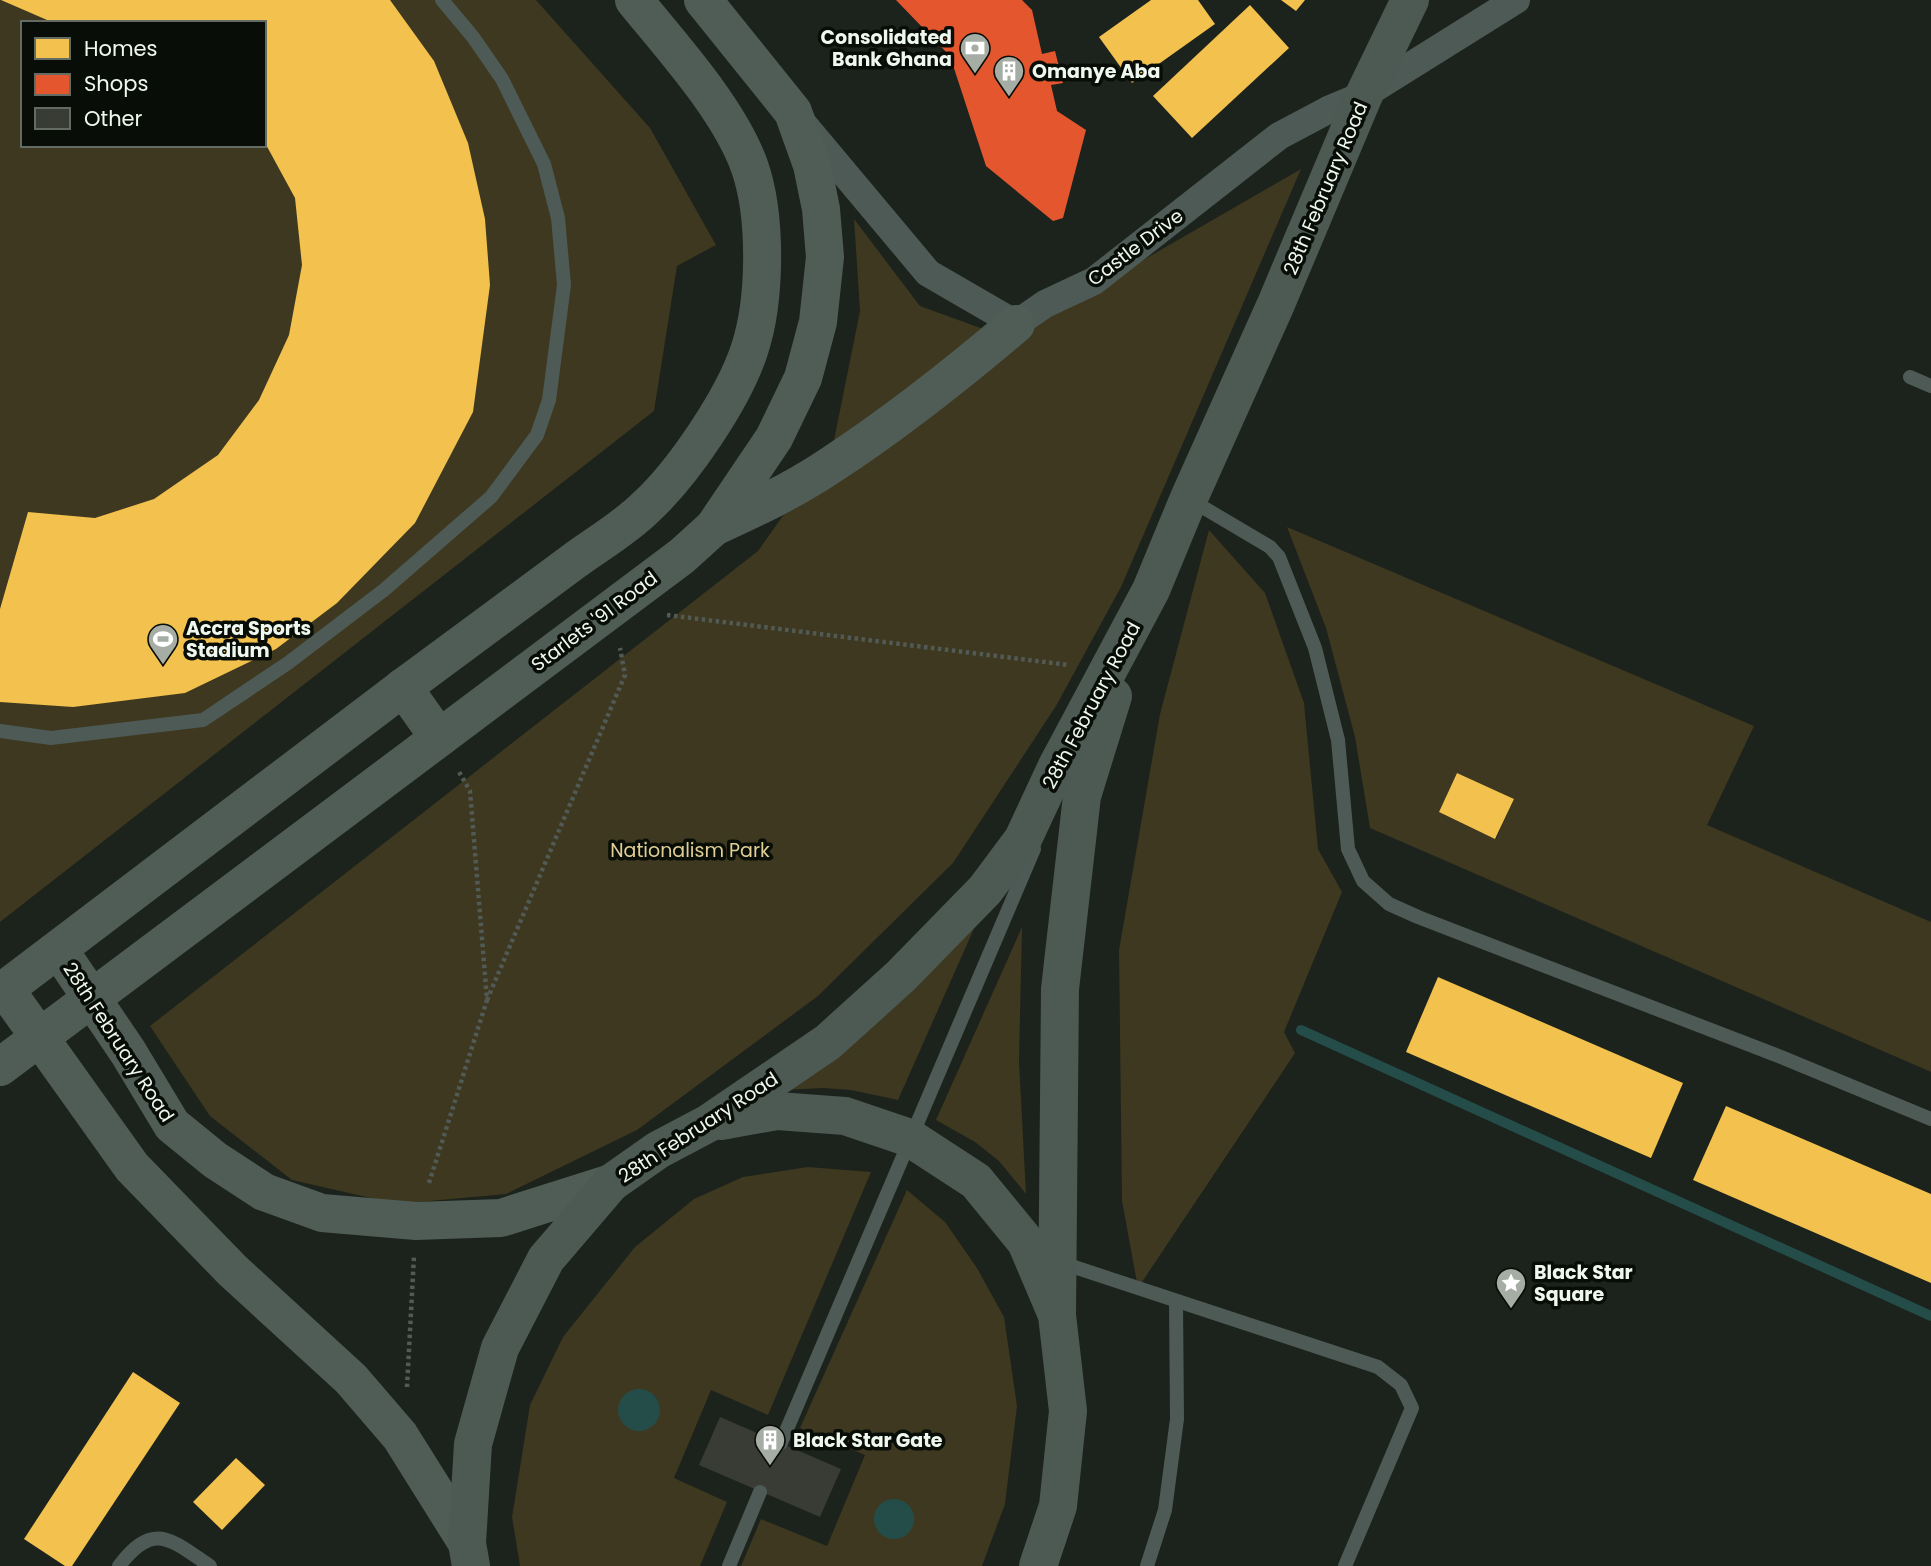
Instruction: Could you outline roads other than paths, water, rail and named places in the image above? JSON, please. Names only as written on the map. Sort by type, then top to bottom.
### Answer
[{"type":"main road","points":[[469,1555],[400,1436],[351,1379],[224,1261],[132,1167],[39,1036],[2,991],[403,687],[646,508],[688,458],[726,401],[750,350],[759,303],[762,257],[760,211],[748,164],[729,127],[692,70],[634,0]]},
{"type":"main road","name":"Starlets '91 Road","points":[[0,1067],[682,556],[714,527],[774,438],[803,378],[818,322],[824,257],[821,209],[812,165],[793,112],[704,0]]},
{"type":"main road","name":"28th February Road","points":[[1057,1315],[1060,989],[1082,796],[1143,607],[1364,95],[1410,0]]},
{"type":"main road","points":[[714,527],[762,505],[827,468],[940,388],[1016,324]]},
{"type":"main road","name":"28th February Road","points":[[59,950],[128,1052],[172,1125],[215,1160],[264,1192],[322,1213],[416,1221],[501,1217],[611,1182],[658,1150],[709,1124],[828,1042],[901,976],[985,890],[1023,839],[1057,766],[1143,607]]},
{"type":"main road","points":[[403,687],[439,738]]},
{"type":"main road","points":[[128,1052],[124,997],[130,970]]},
{"type":"main road","points":[[0,1074],[36,1071],[63,1081],[85,1099]]},
{"type":"main road","points":[[709,1124],[777,1111],[845,1116],[910,1138],[976,1181],[1026,1242],[1057,1315],[1068,1411],[1058,1506],[1038,1566]]},
{"type":"main road","points":[[469,1555],[473,1444],[500,1348],[546,1259],[611,1182]]},
{"type":"street","name":"Castle Drive","points":[[1016,324],[1045,304],[1094,281],[1279,136],[1328,110],[1364,95],[1516,0]]},
{"type":"street","points":[[793,112],[928,272],[1016,324]]},
{"type":"lane","points":[[0,731],[51,738],[203,720],[288,663],[384,590],[491,498],[537,435],[549,400],[564,285],[558,218],[544,164],[502,79],[473,37],[442,0]]},
{"type":"lane","points":[[1910,377],[1931,386]]},
{"type":"lane","points":[[1189,498],[1270,547],[1284,567],[1315,648],[1338,740],[1348,849],[1363,881],[1389,904],[1418,918],[1781,1056],[1931,1119]]},
{"type":"lane","points":[[781,1443],[1111,671],[1143,607]]},
{"type":"lane","points":[[1057,1261],[1378,1367],[1401,1385],[1412,1408],[1345,1566]]},
{"type":"lane","points":[[1147,1566],[1165,1510],[1177,1419],[1176,1301]]},
{"type":"lane","points":[[729,1566],[760,1492]]},
{"type":"lane","points":[[119,1566],[134,1546],[157,1538],[174,1542],[210,1566]]},
{"type":"water","points":[[639,1389],[654,1395],[660,1410],[654,1425],[639,1431],[624,1425],[618,1410],[624,1395]]},
{"type":"water","points":[[894,1499],[908,1505],[914,1519],[908,1533],[894,1539],[880,1533],[874,1519],[880,1505]]},
{"type":"waterway","points":[[1301,1030],[1931,1316]]},
{"type":"place","name":"Consolidated Bank Ghana","points":[[975,75]]},
{"type":"place","name":"Omanye Aba","points":[[1009,98]]},
{"type":"place","name":"Accra Sports Stadium","points":[[163,666]]},
{"type":"place","name":"Black Star Square","points":[[1511,1310]]},
{"type":"place","name":"Black Star Gate","points":[[770,1467]]},
{"type":"park label","name":"Nationalism Park","points":[[690,850]]}]
